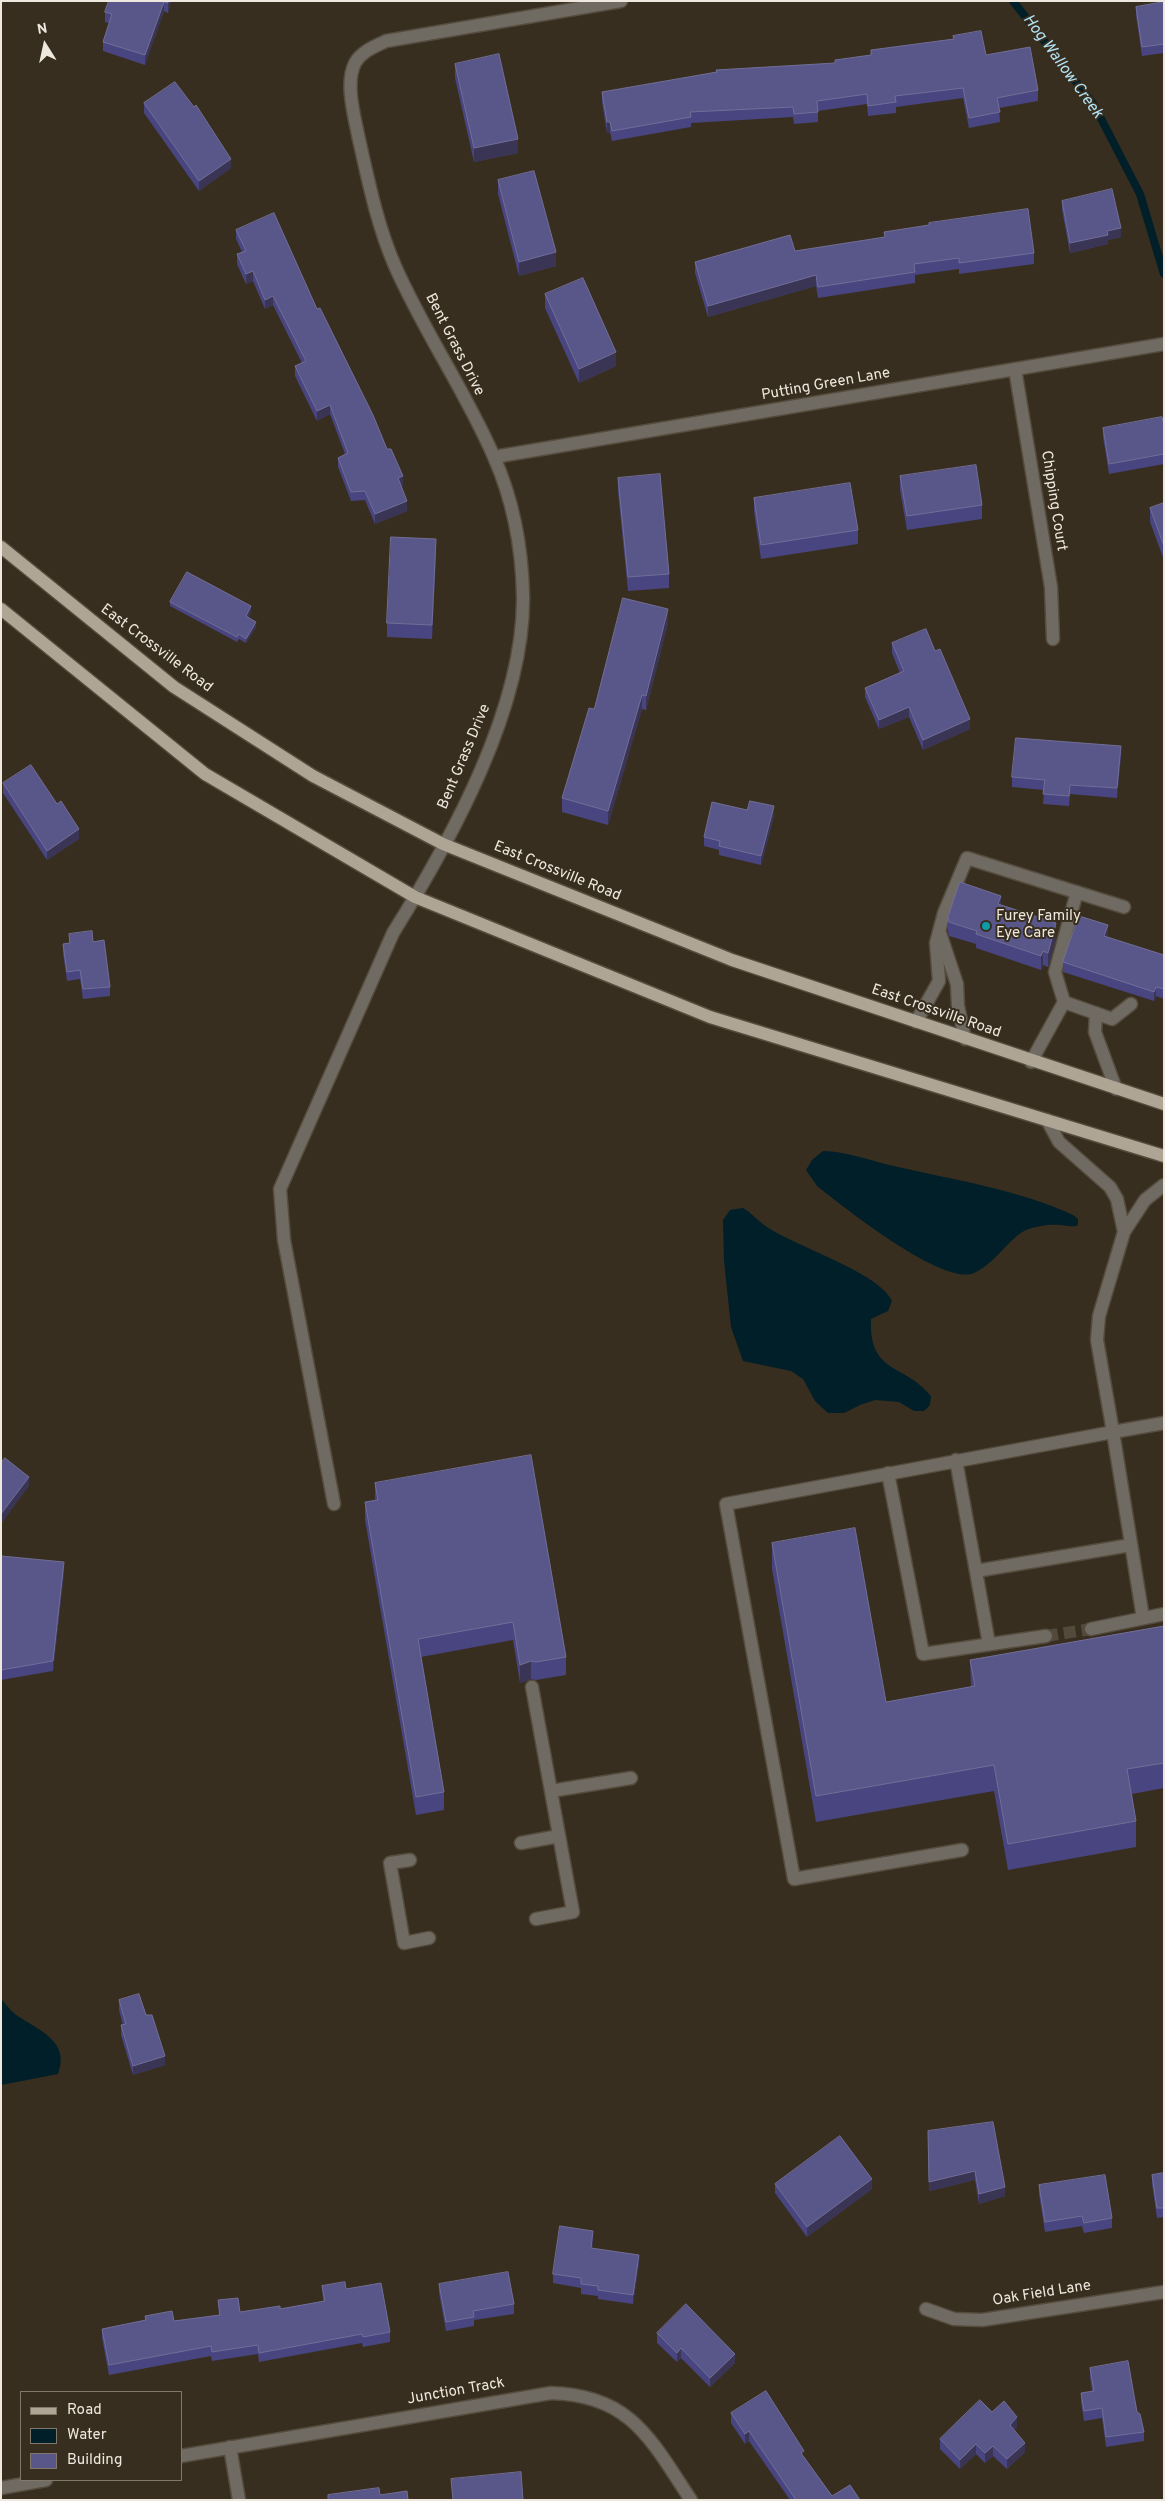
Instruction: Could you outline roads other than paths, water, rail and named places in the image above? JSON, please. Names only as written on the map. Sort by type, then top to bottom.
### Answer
[{"type":"main road","name":"East Crossville Road","points":[[1,547],[174,687],[313,776],[443,844],[732,960],[1031,1062],[1164,1104]]},
{"type":"main road","points":[[1,609],[205,774],[415,897],[710,1016],[1164,1156]]},
{"type":"street","name":"Bent Grass Drive","points":[[334,1504],[284,1240],[280,1189],[393,933],[415,897],[466,800],[501,720],[520,645],[523,596],[519,547],[509,499],[494,457],[395,266],[372,198],[356,122],[350,77],[356,62],[366,50],[386,41],[621,1]]},
{"type":"street","name":"Putting Green Lane","points":[[494,457],[1164,344]]},
{"type":"street","name":"Chipping Court","points":[[1015,369],[1051,587],[1053,639]]},
{"type":"street","points":[[916,1022],[939,981],[936,943],[944,913],[967,858],[1124,907]]},
{"type":"street","points":[[1031,1062],[1064,1002],[1055,972],[1077,892]]},
{"type":"street","points":[[940,933],[957,984],[958,1006],[965,1039]]},
{"type":"street","points":[[1064,1002],[1112,1019],[1131,1004]]},
{"type":"street","points":[[1096,1013],[1095,1032],[1116,1089]]},
{"type":"street","points":[[1047,1120],[1059,1142],[1110,1187],[1117,1199],[1124,1232]]},
{"type":"street","points":[[1143,1618],[1097,1340],[1099,1316],[1124,1232],[1144,1200],[1164,1185]]},
{"type":"street","points":[[962,1850],[794,1879],[726,1504],[1164,1423]]},
{"type":"street","points":[[956,1460],[989,1644]]},
{"type":"street","points":[[888,1473],[923,1654],[1046,1636]]},
{"type":"street","points":[[976,1571],[1132,1545]]},
{"type":"street","points":[[1091,1629],[1164,1614]]},
{"type":"street","points":[[532,1687],[573,1912],[536,1919]]},
{"type":"street","points":[[551,1792],[631,1778]]},
{"type":"street","points":[[521,1843],[559,1836]]},
{"type":"street","points":[[410,1860],[390,1863],[404,1943],[429,1938]]},
{"type":"street","name":"Oak Field Lane","points":[[926,2310],[954,2319],[982,2320],[1164,2292]]},
{"type":"street","name":"Junction Track","points":[[182,2456],[551,2393],[574,2394],[597,2399],[618,2409],[636,2424],[650,2440],[691,2500]]},
{"type":"street","points":[[230,2447],[239,2500]]},
{"type":"street","points":[[1,2488],[40,2481]]},
{"type":"water","points":[[823,1151],[850,1154],[1030,1198],[1073,1215],[1078,1219],[1078,1225],[1047,1225],[1026,1230],[982,1269],[974,1273],[960,1274],[940,1268],[918,1257],[870,1226],[817,1186],[806,1170],[812,1160]]},
{"type":"water","points":[[743,1208],[767,1227],[855,1270],[884,1291],[892,1301],[888,1311],[871,1319],[872,1337],[876,1350],[890,1366],[920,1385],[931,1396],[930,1405],[924,1411],[914,1411],[899,1402],[875,1400],[844,1413],[828,1413],[815,1401],[803,1379],[791,1371],[743,1361],[731,1327],[724,1261],[723,1220],[730,1210]]},
{"type":"water","points":[[1,1999],[15,2014],[42,2031],[56,2044],[61,2062],[58,2074],[1,2085]]},
{"type":"waterway","name":"Hog Wallow Creek","points":[[1013,1],[1094,105],[1140,194],[1164,274]]},
{"type":"tunnel","points":[[1046,1636],[1091,1629]]},
{"type":"place","name":"Furey Family Eye Care","points":[[986,926]]}]
